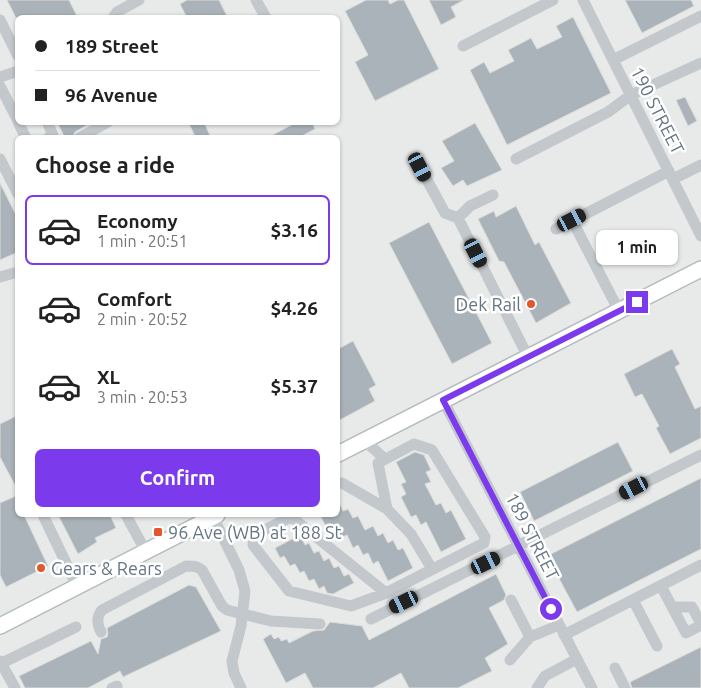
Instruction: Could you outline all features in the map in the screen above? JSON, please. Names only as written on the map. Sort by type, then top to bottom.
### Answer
[{"type":"main road","points":[[340,453],[701,269]]},
{"type":"main road","points":[[0,626],[212,517]]},
{"type":"street","points":[[115,15],[139,0]]},
{"type":"street","points":[[256,0],[264,15]]},
{"type":"street","points":[[463,46],[553,0]]},
{"type":"street","name":"190 STREET","points":[[583,0],[701,236]]},
{"type":"street","points":[[613,60],[701,16]]},
{"type":"street","points":[[0,20],[15,50]]},
{"type":"street","points":[[516,159],[608,112],[631,96],[701,63]]},
{"type":"street","points":[[0,77],[15,72]]},
{"type":"street","points":[[0,86],[15,116]]},
{"type":"street","points":[[84,135],[103,125]]},
{"type":"street","points":[[0,159],[15,188]]},
{"type":"street","points":[[556,229],[671,175],[701,165]]},
{"type":"street","points":[[420,167],[445,213],[458,218],[528,358]]},
{"type":"street","points":[[458,218],[470,206],[493,195]]},
{"type":"street","points":[[572,220],[619,311]]},
{"type":"street","points":[[0,277],[15,273]]},
{"type":"street","name":"189 STREET","points":[[443,400],[592,688]]},
{"type":"street","points":[[365,441],[385,460]]},
{"type":"street","points":[[288,517],[254,536],[253,545],[289,591],[351,606],[386,593],[484,543],[485,537],[432,450],[414,444],[378,463],[387,509]]},
{"type":"street","points":[[371,618],[701,455]]},
{"type":"street","points":[[342,483],[387,509],[411,534],[432,569]]},
{"type":"street","points":[[44,517],[77,586]]},
{"type":"street","points":[[127,517],[146,552]]},
{"type":"street","points":[[214,517],[242,581],[245,593],[243,614],[232,661],[234,673],[241,688]]},
{"type":"street","points":[[291,517],[386,593]]},
{"type":"street","points":[[510,660],[530,637],[562,630],[633,600],[701,565]]},
{"type":"street","points":[[100,632],[98,614],[102,610],[186,566],[197,566],[202,570],[222,606],[227,610],[271,621],[320,624]]},
{"type":"street","points":[[660,586],[686,633],[701,624],[692,607],[672,607]]},
{"type":"street","points":[[511,600],[530,637]]},
{"type":"street","points":[[633,600],[657,646]]},
{"type":"street","points":[[15,688],[1,662],[76,627]]},
{"type":"street","points":[[537,688],[546,676],[577,659]]},
{"type":"street","points":[[615,668],[625,688]]},
{"type":"shaded area","points":[[0,0],[701,0],[701,688],[0,688]]},
{"type":"building","points":[[7,0],[69,0],[76,15],[15,15]]},
{"type":"building","points":[[187,0],[219,0],[226,15],[186,15],[180,4]]},
{"type":"building","points":[[366,0],[388,0],[390,4],[398,0],[404,0],[439,69],[375,101],[355,62],[368,55],[345,11]]},
{"type":"building","points":[[429,0],[464,0],[451,7],[456,17],[441,25]]},
{"type":"building","points":[[625,0],[691,0],[694,6],[642,33]]},
{"type":"building","points":[[573,17],[611,93],[507,145],[470,70],[484,62],[490,73],[514,61],[508,50],[531,38],[537,49],[562,37],[556,26]]},
{"type":"building","points":[[685,97],[697,121],[688,126],[676,100]]},
{"type":"building","points":[[475,123],[502,170],[467,186],[463,180],[453,186],[441,168],[454,161],[442,141]]},
{"type":"building","points":[[58,125],[87,125],[75,132],[74,135],[64,135]]},
{"type":"building","points":[[190,125],[205,125],[210,135],[194,135]]},
{"type":"building","points":[[291,125],[313,125],[315,129],[304,135],[273,135]]},
{"type":"building","points":[[0,183],[15,213],[15,253],[0,260]]},
{"type":"building","points":[[516,206],[535,245],[539,242],[571,303],[536,323],[504,262],[499,261],[478,219],[494,211],[496,217]]},
{"type":"building","points":[[429,222],[492,343],[452,364],[389,243]]},
{"type":"building","points":[[353,341],[376,385],[369,389],[375,401],[340,420],[340,348]]},
{"type":"building","points":[[672,349],[680,364],[675,367],[695,409],[701,406],[701,438],[670,454],[656,428],[659,426],[642,394],[635,397],[624,374]]},
{"type":"building","points":[[15,416],[15,485],[0,457],[0,424]]},
{"type":"building","points":[[618,442],[633,471],[534,521],[520,492]]},
{"type":"building","points":[[415,452],[424,455],[431,470],[426,472],[431,482],[425,484],[436,505],[441,503],[446,513],[451,510],[466,539],[441,552],[426,522],[421,525],[416,515],[411,517],[401,497],[406,494],[401,484],[406,482],[396,462]]},
{"type":"building","points":[[701,478],[701,549],[577,612],[547,556]]},
{"type":"building","points":[[15,496],[15,517],[25,517],[48,566],[6,587],[0,575],[0,503]]},
{"type":"building","points":[[340,504],[343,511],[348,509],[353,518],[358,516],[365,530],[373,526],[378,536],[383,533],[388,543],[393,540],[398,550],[403,548],[413,568],[388,581],[378,561],[373,564],[368,553],[363,555],[358,545],[353,548],[347,535],[338,539],[333,529],[328,531],[321,517],[340,517]]},
{"type":"building","points":[[59,517],[111,517],[116,528],[95,538],[97,542],[78,554]]},
{"type":"building","points":[[300,535],[305,545],[309,543],[314,553],[319,551],[324,561],[329,558],[334,568],[339,566],[344,576],[349,574],[354,583],[333,594],[327,593],[324,586],[319,589],[314,579],[309,581],[304,571],[300,573],[295,564],[290,566],[284,556],[280,558],[275,548]]},
{"type":"building","points":[[496,574],[506,595],[504,600],[489,608],[508,644],[485,658],[492,671],[458,688],[409,688],[401,673],[373,688],[313,688],[305,673],[286,683],[263,639],[271,634],[274,639],[279,637],[281,641],[287,639],[289,643],[313,631],[324,630],[330,622],[362,626],[369,640]]},
{"type":"building","points":[[189,585],[196,587],[221,631],[123,677],[120,671],[88,688],[25,688],[19,676],[91,641],[98,654],[101,639],[107,637],[107,628]]},
{"type":"building","points":[[701,647],[701,688],[632,688],[630,682]]},
{"type":"place","name":"Dek Rail","points":[[531,304]]},
{"type":"place","name":"96 Ave (WB) at 188 St","points":[[158,532]]},
{"type":"place","name":"Gears & Rears","points":[[41,568]]},
{"type":"route","points":[[551,609],[443,400],[637,302]]}]
